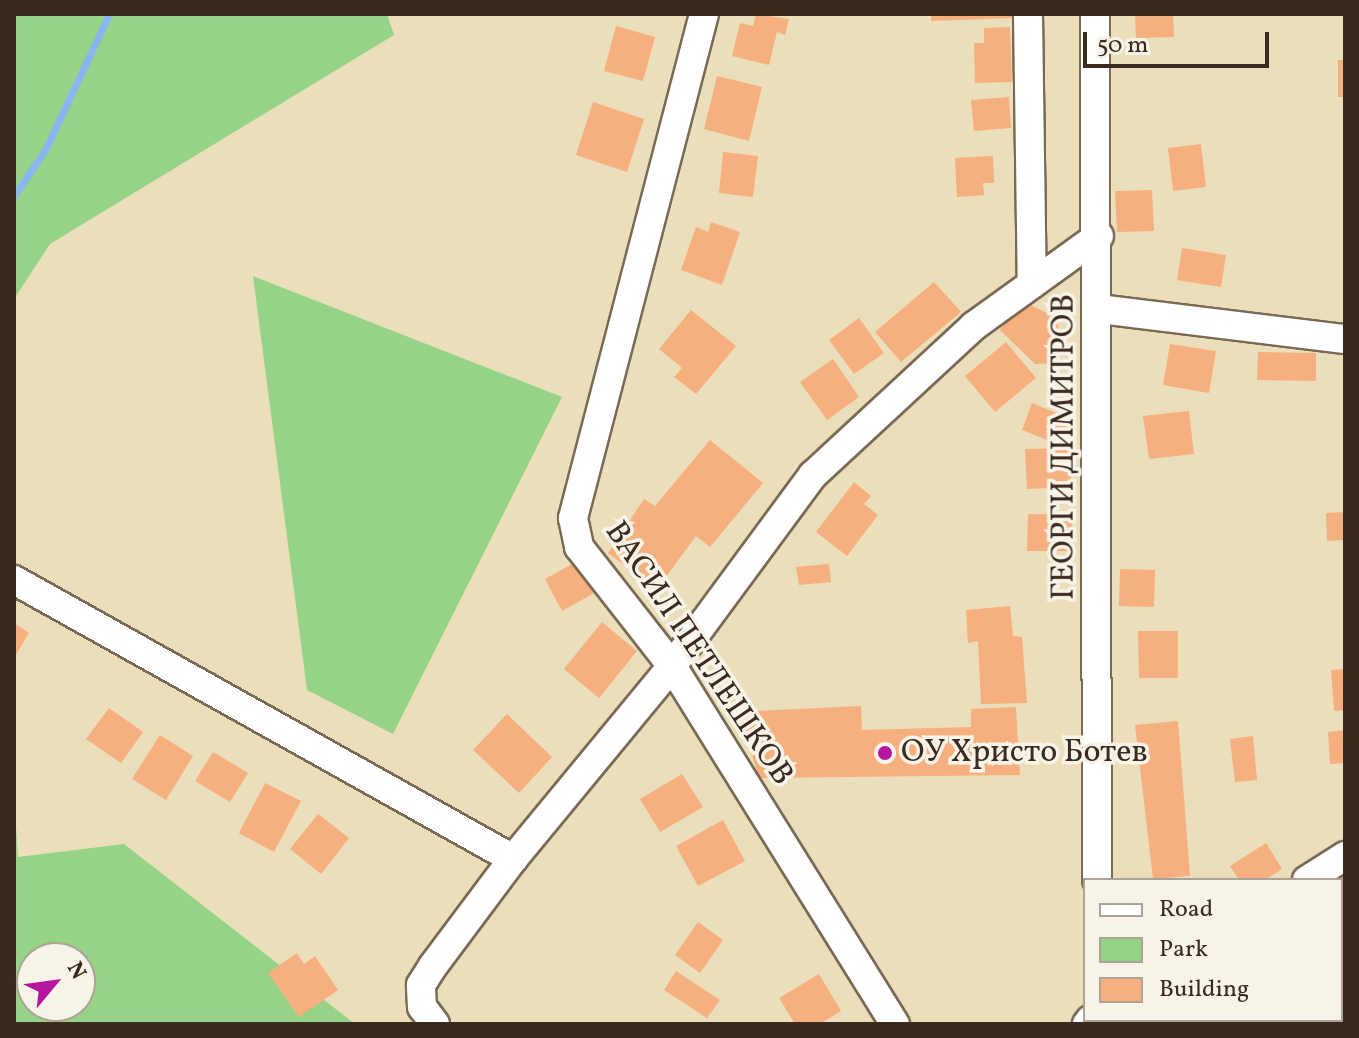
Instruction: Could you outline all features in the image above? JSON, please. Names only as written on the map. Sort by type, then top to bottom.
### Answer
[{"type":"street","name":"ВАСИЛ ПЕТЛЕШКОВ","points":[[704,14],[573,518],[579,547],[672,666],[895,1024]]},
{"type":"street","points":[[1028,14],[1032,284]]},
{"type":"street","name":"ГЕОРГИ ДИМИТРОВ","points":[[1095,14],[1100,309],[1097,878]]},
{"type":"street","points":[[435,1024],[422,1007],[421,985],[513,859],[672,666],[813,475],[897,393],[1032,284],[1099,236]]},
{"type":"street","points":[[1100,309],[1345,339]]},
{"type":"street","points":[[14,580],[513,859]]},
{"type":"street","points":[[1310,878],[1345,856]]},
{"type":"green space","points":[[14,14],[387,14],[394,35],[50,244],[14,299]]},
{"type":"green space","points":[[253,276],[562,397],[393,734],[307,690]]},
{"type":"green space","points":[[14,795],[18,857],[124,844],[355,1024],[14,1024]]},
{"type":"building","points":[[756,14],[789,19],[785,35],[777,32],[769,65],[732,56],[740,23],[753,26]]},
{"type":"building","points":[[931,14],[1013,14],[1013,18],[931,21]]},
{"type":"building","points":[[1135,14],[1173,14],[1174,37],[1136,38]]},
{"type":"building","points":[[616,26],[655,37],[643,81],[604,71]]},
{"type":"building","points":[[1010,27],[1012,82],[975,83],[974,43],[984,43],[984,28]]},
{"type":"building","points":[[1338,60],[1345,60],[1345,97],[1338,97]]},
{"type":"building","points":[[717,76],[762,87],[749,141],[704,129]]},
{"type":"building","points":[[1009,97],[1011,128],[974,131],[971,100]]},
{"type":"building","points":[[593,102],[644,119],[627,172],[576,155]]},
{"type":"building","points":[[1201,144],[1206,187],[1173,191],[1168,148]]},
{"type":"building","points":[[723,152],[758,156],[753,197],[719,193]]},
{"type":"building","points":[[993,156],[994,183],[983,183],[984,195],[957,197],[955,158]]},
{"type":"building","points":[[1152,190],[1154,231],[1117,232],[1115,191]]},
{"type":"building","points":[[711,222],[740,232],[722,285],[681,270],[696,227],[708,232]]},
{"type":"building","points":[[1182,248],[1226,255],[1221,287],[1177,280]]},
{"type":"building","points":[[934,282],[961,312],[901,362],[875,332]]},
{"type":"building","points":[[1021,301],[1058,318],[1059,363],[1035,364],[1000,330]]},
{"type":"building","points":[[691,310],[736,346],[696,394],[674,377],[682,368],[659,349]]},
{"type":"building","points":[[859,318],[884,353],[854,374],[829,340]]},
{"type":"building","points":[[1006,342],[1036,378],[995,412],[965,376]]},
{"type":"building","points":[[1170,344],[1216,351],[1209,393],[1163,385]]},
{"type":"building","points":[[1258,352],[1316,353],[1316,381],[1257,380]]},
{"type":"building","points":[[833,359],[859,397],[827,420],[800,382]]},
{"type":"building","points":[[1032,403],[1073,420],[1062,446],[1022,430]]},
{"type":"building","points":[[1189,411],[1194,454],[1149,459],[1143,416]]},
{"type":"building","points":[[710,440],[763,483],[710,547],[696,536],[657,589],[608,553],[644,499],[655,506]]},
{"type":"building","points":[[1070,448],[1071,487],[1027,489],[1025,449]]},
{"type":"building","points":[[854,482],[871,496],[864,504],[878,515],[847,556],[816,532]]},
{"type":"building","points":[[1345,512],[1345,540],[1327,541],[1326,513]]},
{"type":"building","points":[[1028,514],[1072,515],[1071,551],[1027,551]]},
{"type":"building","points":[[581,559],[598,591],[562,611],[545,579]]},
{"type":"building","points":[[829,564],[831,582],[799,585],[796,567]]},
{"type":"building","points":[[1120,569],[1155,570],[1154,607],[1119,606]]},
{"type":"building","points":[[1010,606],[1013,636],[1022,637],[1027,703],[981,704],[978,641],[968,643],[966,610]]},
{"type":"building","points":[[602,622],[637,651],[599,698],[564,669]]},
{"type":"building","points":[[14,623],[29,633],[14,658]]},
{"type":"building","points":[[1138,631],[1178,631],[1178,678],[1139,678]]},
{"type":"building","points":[[1345,669],[1345,710],[1334,711],[1331,670]]},
{"type":"building","name":"ОУ Христо Ботев","points":[[861,706],[862,730],[971,727],[971,709],[1016,707],[1020,775],[759,778],[739,712]]},
{"type":"building","points":[[109,708],[143,732],[121,763],[86,739]]},
{"type":"building","points":[[507,714],[552,757],[519,793],[473,750]]},
{"type":"building","points":[[1178,721],[1190,876],[1153,878],[1135,725]]},
{"type":"building","points":[[1345,730],[1345,763],[1330,764],[1328,732]]},
{"type":"building","points":[[160,735],[193,756],[166,800],[132,779]]},
{"type":"building","points":[[1253,736],[1257,780],[1235,782],[1230,739]]},
{"type":"building","points":[[213,752],[248,773],[230,802],[195,781]]},
{"type":"building","points":[[682,774],[703,807],[660,832],[640,799]]},
{"type":"building","points":[[265,783],[301,801],[274,852],[239,833]]},
{"type":"building","points":[[318,814],[349,838],[321,874],[290,849]]},
{"type":"building","points":[[723,820],[745,861],[698,886],[676,846]]},
{"type":"building","points":[[1266,843],[1282,869],[1268,878],[1238,878],[1230,866]]},
{"type":"building","points":[[698,922],[723,940],[700,973],[675,955]]},
{"type":"building","points":[[297,953],[304,964],[315,956],[338,990],[299,1017],[268,973]]},
{"type":"building","points":[[676,971],[720,1000],[707,1018],[664,990]]},
{"type":"building","points":[[819,974],[841,1011],[820,1024],[795,1024],[779,998]]},
{"type":"building","points":[[1232,1022],[1257,1024],[1234,1024]]},
{"type":"waterway","points":[[14,196],[46,148],[109,14]]},
{"type":"place","name":"ОУ Христо Ботев","points":[[885,753]]}]
